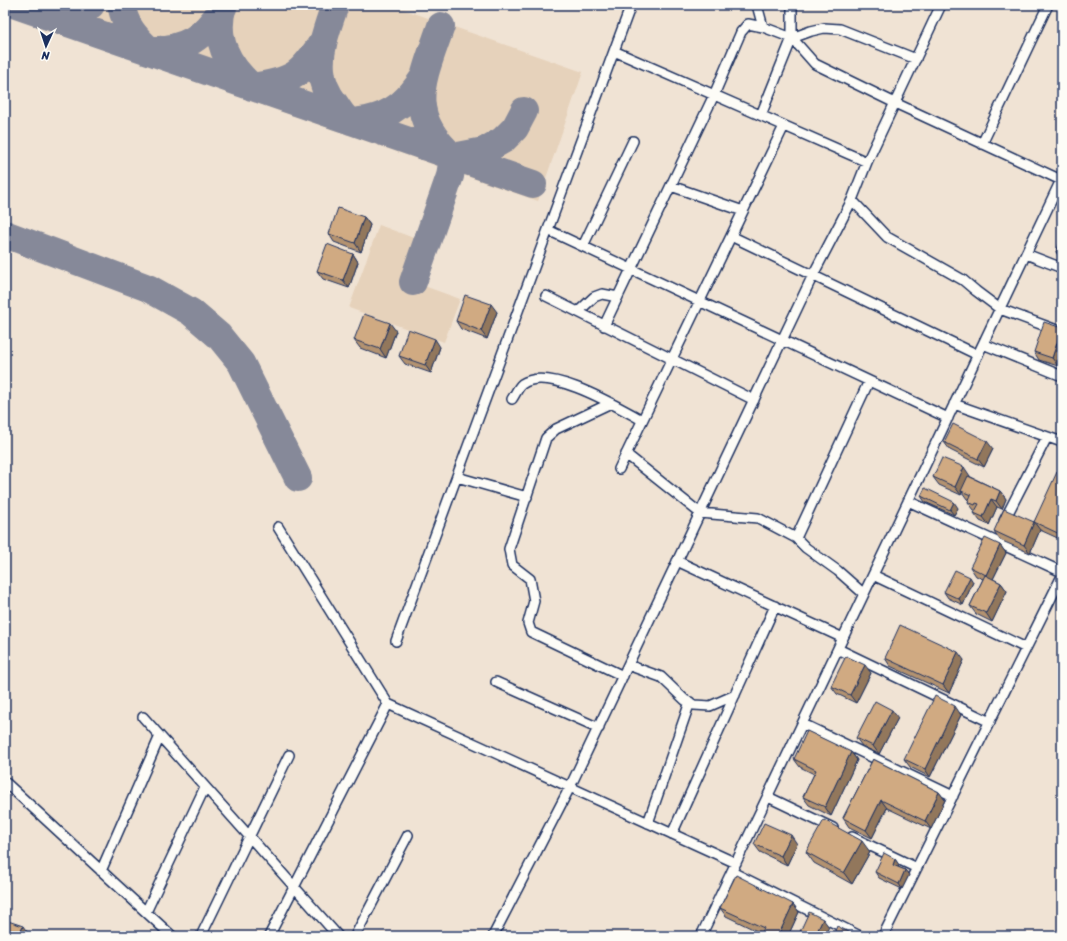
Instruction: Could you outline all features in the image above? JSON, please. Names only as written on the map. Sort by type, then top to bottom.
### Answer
[{"type":"street","points":[[396,642],[631,5]]},
{"type":"street","points":[[757,5],[763,27]]},
{"type":"street","points":[[761,116],[792,38],[792,5]]},
{"type":"street","points":[[494,936],[599,728],[813,275],[852,200],[867,162],[941,5]]},
{"type":"street","points":[[982,144],[1048,5]]},
{"type":"street","points":[[604,326],[714,95],[741,32],[748,24],[763,27],[792,38],[815,64],[982,144],[1061,179],[1058,194],[1026,254],[701,936]]},
{"type":"street","points":[[792,38],[824,28],[840,29],[916,59]]},
{"type":"street","points":[[614,51],[867,162]]},
{"type":"street","points":[[619,468],[784,126]]},
{"type":"street","points":[[583,246],[633,141]]},
{"type":"street","points":[[670,186],[743,211]]},
{"type":"street","points":[[852,200],[887,237],[963,280],[1000,309],[1062,332]]},
{"type":"street","points":[[548,230],[948,418]]},
{"type":"street","points":[[731,236],[978,355]]},
{"type":"street","points":[[1026,254],[1062,268]]},
{"type":"street","points":[[578,312],[594,297],[602,294],[618,296]]},
{"type":"street","points":[[546,296],[754,400]]},
{"type":"street","points":[[983,344],[1062,376]]},
{"type":"street","points":[[512,399],[520,384],[530,380],[553,380],[592,393],[642,420]]},
{"type":"street","points":[[796,538],[869,381]]},
{"type":"street","points":[[611,403],[556,429],[546,438],[509,549],[512,565],[530,580],[534,601],[528,622],[531,632],[623,676]]},
{"type":"street","points":[[954,404],[1062,442]]},
{"type":"street","points":[[997,534],[1047,437]]},
{"type":"street","points":[[626,454],[700,513],[758,518],[796,538],[806,548],[838,571],[864,594]]},
{"type":"street","points":[[457,477],[527,497]]},
{"type":"street","points":[[908,501],[997,534],[1062,572]]},
{"type":"street","points":[[278,527],[388,704],[736,863]]},
{"type":"street","points":[[677,561],[843,638]]},
{"type":"street","points":[[873,575],[1026,648]]},
{"type":"street","points":[[883,936],[1062,576]]},
{"type":"street","points":[[672,834],[775,606]]},
{"type":"street","points":[[838,649],[990,722]]},
{"type":"street","points":[[628,664],[661,677],[685,700],[694,705],[710,706],[735,695]]},
{"type":"street","points":[[496,682],[599,728]]},
{"type":"street","points":[[648,823],[690,702]]},
{"type":"street","points":[[269,936],[388,704]]},
{"type":"street","points":[[143,717],[338,936]]},
{"type":"street","points":[[802,724],[953,796]]},
{"type":"street","points":[[101,871],[160,736]]},
{"type":"street","points":[[201,936],[289,755]]},
{"type":"street","points":[[5,782],[172,936]]},
{"type":"street","points":[[146,912],[205,787]]},
{"type":"street","points":[[768,796],[917,868]]},
{"type":"street","points":[[355,936],[408,835]]},
{"type":"street","points":[[732,872],[860,936]]},
{"type":"shaded area","points":[[5,5],[391,5],[583,72],[538,201],[5,15]]},
{"type":"shaded area","points":[[379,225],[427,243],[413,282],[460,299],[444,342],[349,308]]},
{"type":"building","points":[[338,208],[364,217],[355,243],[329,234]]},
{"type":"building","points":[[1062,238],[1062,255],[1056,252]]},
{"type":"building","points":[[327,244],[353,254],[343,280],[317,271]]},
{"type":"building","points":[[465,295],[491,304],[481,331],[456,321]]},
{"type":"building","points":[[364,314],[390,323],[380,349],[354,340]]},
{"type":"building","points":[[1044,322],[1062,328],[1052,358],[1034,352]]},
{"type":"building","points":[[408,329],[435,339],[425,365],[399,356]]},
{"type":"building","points":[[953,424],[987,441],[978,459],[944,442]]},
{"type":"building","points":[[942,458],[964,467],[955,487],[933,477]]},
{"type":"building","points":[[1057,472],[1062,474],[1062,535],[1034,522]]},
{"type":"building","points":[[968,476],[1000,491],[996,501],[991,499],[983,517],[974,513],[979,504],[976,503],[975,505],[968,502],[971,495],[961,491]]},
{"type":"building","points":[[925,488],[954,502],[950,510],[921,496]]},
{"type":"building","points":[[1004,509],[1034,522],[1024,545],[994,531]]},
{"type":"building","points":[[985,538],[1000,545],[986,575],[970,567]]},
{"type":"building","points":[[955,570],[970,577],[959,599],[944,592]]},
{"type":"building","points":[[985,575],[1001,583],[986,613],[970,606]]},
{"type":"building","points":[[900,625],[958,652],[943,685],[885,658]]},
{"type":"building","points":[[846,656],[865,665],[850,695],[831,686]]},
{"type":"building","points":[[935,696],[955,706],[925,769],[904,759]]},
{"type":"building","points":[[875,701],[892,710],[873,746],[856,738]]},
{"type":"building","points":[[807,731],[851,752],[825,807],[803,797],[816,770],[794,759]]},
{"type":"building","points":[[873,759],[939,792],[925,821],[881,800],[866,830],[843,818]]},
{"type":"building","points":[[824,820],[862,841],[844,873],[806,852]]},
{"type":"building","points":[[764,823],[791,835],[781,856],[754,844]]},
{"type":"building","points":[[884,853],[895,859],[893,865],[905,870],[899,884],[875,872]]},
{"type":"building","points":[[736,875],[793,904],[778,936],[760,936],[764,928],[720,908]]},
{"type":"building","points":[[809,912],[823,919],[815,936],[798,936]]},
{"type":"building","points":[[5,920],[23,926],[19,936],[5,936]]},
{"type":"building","points":[[837,926],[857,936],[833,936]]},
{"type":"taxiway","points":[[16,5],[533,184]]},
{"type":"taxiway","points":[[48,16],[68,14],[91,5]]},
{"type":"taxiway","points":[[121,5],[125,19],[131,31],[150,51],[163,50],[193,40],[208,27],[223,8]]},
{"type":"taxiway","points":[[223,5],[220,17],[220,29],[224,50],[236,70],[252,87],[278,82],[295,74],[309,61],[324,40]]},
{"type":"taxiway","points":[[335,5],[321,54],[321,70],[322,79],[327,92],[346,118],[351,121],[367,120],[393,110],[413,93],[424,77]]},
{"type":"taxiway","points":[[441,26],[428,63],[422,95],[422,110],[437,141],[453,157],[484,151],[503,140],[515,128],[524,111]]},
{"type":"taxiway","points":[[413,282],[450,176],[453,157]]},
{"type":"taxiway","points":[[5,234],[148,288],[191,312],[219,336],[241,363],[298,478]]}]
